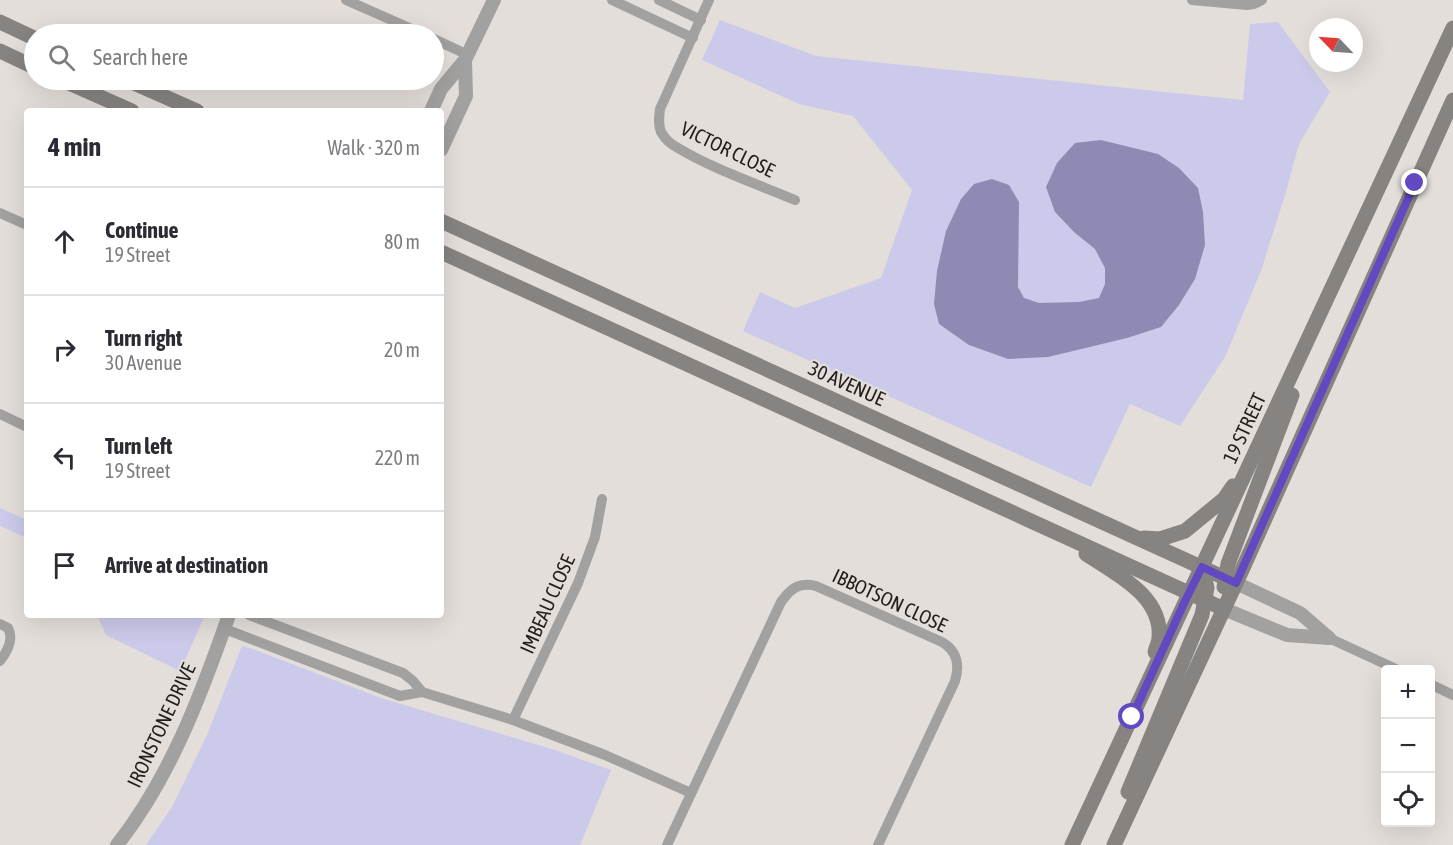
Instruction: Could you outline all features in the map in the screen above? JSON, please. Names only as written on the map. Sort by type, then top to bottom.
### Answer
[{"type":"main road","points":[[0,22],[24,33]]},
{"type":"main road","name":"19 STREET","points":[[1072,845],[1453,28]]},
{"type":"main road","points":[[0,51],[24,62]]},
{"type":"main road","points":[[85,90],[125,108]]},
{"type":"main road","points":[[150,90],[190,108]]},
{"type":"main road","points":[[1114,845],[1224,609],[1231,580],[1453,100]]},
{"type":"main road","name":"30 AVENUE","points":[[444,223],[1231,580]]},
{"type":"main road","points":[[444,253],[1224,609]]},
{"type":"main road","points":[[1231,580],[1228,564],[1333,286]]},
{"type":"main road","points":[[1138,538],[1160,539],[1185,531],[1224,499],[1249,465]]},
{"type":"main road","points":[[1047,528],[1130,583],[1147,599],[1158,620],[1159,639],[1132,717]]},
{"type":"main road","points":[[1106,845],[1202,615],[1207,588],[1202,567]]},
{"type":"street","points":[[346,0],[400,24]]},
{"type":"street","points":[[444,85],[467,57],[494,0]]},
{"type":"street","points":[[612,0],[693,38]]},
{"type":"street","points":[[658,0],[701,20]]},
{"type":"street","name":"VICTOR CLOSE","points":[[709,0],[660,109],[661,131],[666,140],[676,148],[795,200]]},
{"type":"street","points":[[1192,0],[1247,5],[1262,0]]},
{"type":"street","points":[[444,44],[467,57]]},
{"type":"street","points":[[444,144],[466,96],[467,57]]},
{"type":"street","points":[[432,108],[440,90]]},
{"type":"street","points":[[0,213],[24,224]]},
{"type":"street","points":[[0,414],[24,426]]},
{"type":"street","name":"IMBEAU CLOSE","points":[[513,720],[578,583],[595,537],[602,499]]},
{"type":"street","points":[[1231,580],[1300,613],[1329,638],[1389,665]]},
{"type":"street","name":"IBBOTSON CLOSE","points":[[667,845],[781,602],[786,594],[800,585],[808,584],[942,642],[949,646],[958,664],[955,681],[878,845]]},
{"type":"street","points":[[1224,609],[1287,635],[1329,638]]},
{"type":"street","name":"IRONSTONE DRIVE","points":[[117,845],[146,804],[188,724],[229,618]]},
{"type":"street","points":[[257,618],[403,673],[422,692]]},
{"type":"street","points":[[0,624],[8,628],[11,638],[0,661]]},
{"type":"street","points":[[225,629],[400,696],[422,692],[513,720],[605,755],[691,793]]},
{"type":"street","points":[[1435,686],[1453,695]]},
{"type":"shaded area","points":[[720,20],[816,56],[1243,100],[1250,24],[1278,22],[1309,64],[1309,72],[1315,72],[1330,92],[1299,144],[1261,271],[1225,357],[1180,426],[1130,404],[1091,487],[743,331],[760,292],[795,308],[881,278],[912,190],[853,116],[799,104],[702,60]]},
{"type":"shaded area","points":[[1101,140],[1158,154],[1179,168],[1198,188],[1203,212],[1205,245],[1195,279],[1179,305],[1161,327],[1127,338],[1048,357],[1008,359],[969,345],[939,324],[934,304],[937,271],[946,231],[961,199],[974,184],[992,179],[1009,185],[1019,202],[1018,287],[1024,298],[1039,303],[1079,302],[1099,298],[1105,284],[1105,268],[1095,249],[1055,212],[1046,187],[1057,163],[1075,143]]},
{"type":"shaded area","points":[[0,508],[24,519],[24,537],[0,526]]},
{"type":"shaded area","points":[[98,618],[204,618],[180,671],[106,635]]},
{"type":"shaded area","points":[[242,646],[381,698],[552,749],[611,770],[580,845],[146,845],[172,807],[207,735]]},
{"type":"route","points":[[1132,717],[1202,567],[1236,583],[1415,183]]}]
